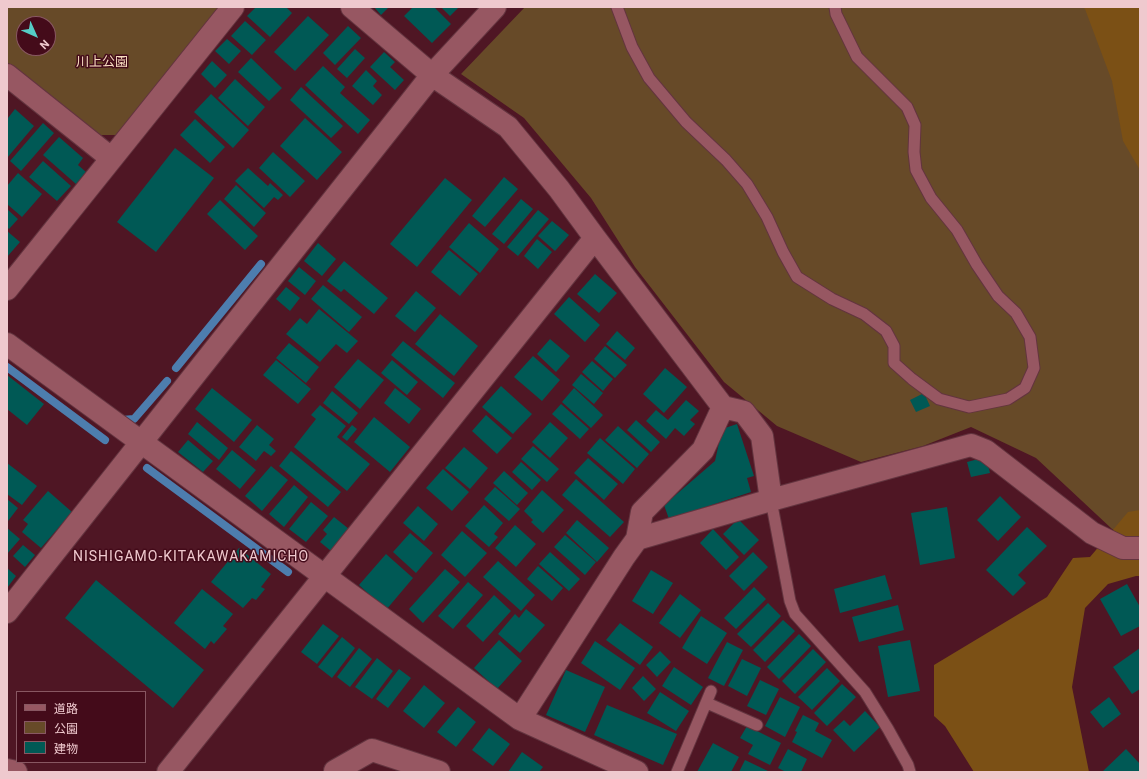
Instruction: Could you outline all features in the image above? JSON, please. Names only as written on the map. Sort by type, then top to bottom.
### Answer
[{"type":"street","points":[[7,289],[233,7]]},
{"type":"street","points":[[352,7],[432,75],[508,127],[559,189],[723,406],[744,412],[762,436],[771,500]]},
{"type":"street","points":[[7,612],[432,75],[495,7]]},
{"type":"street","points":[[7,75],[112,158]]},
{"type":"street","points":[[168,772],[595,238]]},
{"type":"street","points":[[7,344],[520,719],[637,772]]},
{"type":"street","points":[[520,719],[624,557],[638,539],[642,512],[703,450],[723,406]]},
{"type":"street","points":[[638,539],[771,500],[970,445],[986,451],[1092,533],[1123,548],[1140,548]]},
{"type":"street","points":[[335,772],[372,750],[439,772]]},
{"type":"street","points":[[7,770],[16,772]]},
{"type":"lane","points":[[617,7],[632,47],[649,78],[686,122],[726,160],[747,184],[768,217],[783,252],[797,277],[832,299],[864,314],[886,331],[894,346],[894,363],[912,379],[939,399],[969,407],[1008,399],[1025,388],[1034,368],[1030,337],[1016,313],[998,296],[977,265],[957,230],[931,198],[916,170],[914,152],[915,125],[907,107],[857,57],[836,14],[835,7]]},
{"type":"lane","points":[[771,500],[790,601],[795,614],[865,692],[888,729],[908,765],[910,772]]},
{"type":"lane","points":[[677,772],[711,691]]},
{"type":"lane","points":[[707,703],[757,725]]},
{"type":"green space","name":"川上公園","points":[[7,7],[220,7],[116,135],[98,135],[7,62]]},
{"type":"green space","points":[[525,7],[1125,7],[1140,26],[1140,539],[1112,529],[1036,458],[971,427],[923,446],[861,462],[777,426],[724,382],[635,267],[591,198],[524,118],[461,74]]},
{"type":"shaded area","points":[[1083,7],[1140,7],[1140,170],[1123,141],[1112,81]]},
{"type":"shaded area","points":[[1140,510],[1140,576],[1108,584],[1085,608],[1072,687],[1089,772],[974,772],[945,726],[934,716],[934,665],[1047,597],[1073,558],[1090,557],[1128,512]]},
{"type":"building","points":[[256,7],[286,7],[292,13],[270,37],[247,16]]},
{"type":"building","points":[[374,7],[389,7],[381,15]]},
{"type":"building","points":[[413,7],[434,7],[451,24],[432,43],[404,16]]},
{"type":"building","points":[[441,7],[459,7],[450,16]]},
{"type":"building","points":[[308,16],[329,35],[295,71],[274,52]]},
{"type":"building","points":[[245,21],[266,40],[252,55],[231,36]]},
{"type":"building","points":[[348,26],[361,38],[335,65],[323,53]]},
{"type":"building","points":[[227,39],[241,51],[229,64],[215,51]]},
{"type":"building","points":[[355,49],[365,58],[347,78],[337,69]]},
{"type":"building","points":[[384,52],[395,62],[390,67],[404,80],[395,90],[370,67]]},
{"type":"building","points":[[251,58],[282,88],[269,101],[238,72]]},
{"type":"building","points":[[212,61],[227,75],[215,88],[201,74]]},
{"type":"building","points":[[323,66],[345,87],[340,93],[370,120],[358,134],[305,85]]},
{"type":"building","points":[[366,70],[377,81],[373,86],[382,95],[373,105],[352,86]]},
{"type":"building","points":[[235,79],[265,107],[248,126],[218,98]]},
{"type":"building","points":[[301,87],[343,126],[331,138],[290,100]]},
{"type":"building","points":[[211,94],[249,130],[233,148],[194,112]]},
{"type":"building","points":[[15,109],[34,126],[7,158],[7,117],[8,118]]},
{"type":"building","points":[[305,118],[342,152],[317,180],[280,146]]},
{"type":"building","points":[[195,119],[225,147],[210,163],[180,135]]},
{"type":"building","points":[[43,123],[54,133],[21,171],[10,161]]},
{"type":"building","points":[[59,137],[83,158],[78,165],[86,172],[76,184],[43,155]]},
{"type":"building","points":[[175,148],[214,178],[156,252],[117,222]]},
{"type":"building","points":[[273,152],[305,181],[290,197],[259,168]]},
{"type":"building","points":[[43,161],[71,186],[57,201],[29,177]]},
{"type":"building","points":[[248,168],[268,186],[270,183],[283,195],[278,200],[274,197],[264,208],[235,181]]},
{"type":"building","points":[[18,173],[42,194],[22,217],[7,204],[7,186]]},
{"type":"building","points":[[504,177],[518,189],[485,227],[472,216]]},
{"type":"building","points":[[445,178],[472,200],[417,267],[390,244]]},
{"type":"building","points":[[236,185],[266,213],[254,227],[224,199]]},
{"type":"building","points":[[521,199],[533,209],[504,244],[492,234]]},
{"type":"building","points":[[220,200],[258,236],[245,250],[207,214]]},
{"type":"building","points":[[7,209],[18,219],[9,229],[7,227]]},
{"type":"building","points":[[538,210],[549,219],[518,256],[507,247]]},
{"type":"building","points":[[552,221],[569,235],[555,251],[538,236]]},
{"type":"building","points":[[469,223],[499,249],[480,273],[449,247]]},
{"type":"building","points":[[7,231],[20,242],[7,257]]},
{"type":"building","points":[[537,239],[552,252],[538,269],[524,256]]},
{"type":"building","points":[[318,243],[336,259],[322,276],[304,261]]},
{"type":"building","points":[[449,250],[478,274],[460,296],[431,272]]},
{"type":"building","points":[[344,261],[388,298],[374,314],[344,289],[341,292],[327,281]]},
{"type":"building","points":[[299,267],[316,281],[305,295],[288,281]]},
{"type":"building","points":[[595,274],[617,293],[599,313],[577,294]]},
{"type":"building","points":[[323,285],[362,317],[349,332],[311,299]]},
{"type":"building","points":[[286,287],[300,298],[290,311],[276,299]]},
{"type":"building","points":[[416,291],[436,308],[415,332],[395,316]]},
{"type":"building","points":[[569,297],[600,325],[585,342],[554,314]]},
{"type":"building","points":[[319,309],[358,341],[347,353],[336,344],[320,362],[286,334],[300,318],[307,324]]},
{"type":"building","points":[[440,314],[478,346],[454,376],[415,344]]},
{"type":"building","points":[[617,331],[635,348],[625,360],[606,344]]},
{"type":"building","points":[[550,339],[570,356],[556,372],[537,354]]},
{"type":"building","points":[[403,341],[455,383],[443,398],[391,355]]},
{"type":"building","points":[[289,343],[319,367],[306,383],[276,358]]},
{"type":"building","points":[[605,346],[627,365],[615,378],[594,359]]},
{"type":"building","points":[[533,356],[560,380],[542,401],[514,377]]},
{"type":"building","points":[[358,359],[384,380],[360,409],[334,387]]},
{"type":"building","points":[[276,360],[311,389],[298,404],[263,375]]},
{"type":"building","points":[[392,360],[418,382],[407,395],[381,373]]},
{"type":"building","points":[[592,361],[613,379],[603,391],[582,372]]},
{"type":"building","points":[[665,368],[687,387],[664,413],[643,394]]},
{"type":"building","points":[[581,374],[603,393],[594,404],[572,385]]},
{"type":"building","points":[[7,375],[44,404],[27,425],[7,409]]},
{"type":"building","points":[[501,386],[532,414],[513,434],[482,407]]},
{"type":"building","points":[[212,388],[252,420],[234,442],[195,409]]},
{"type":"building","points":[[395,388],[421,409],[409,424],[384,403]]},
{"type":"building","points":[[574,388],[603,415],[591,428],[562,402]]},
{"type":"building","points":[[332,391],[358,413],[349,424],[323,403]]},
{"type":"building","points":[[924,393],[930,406],[916,412],[910,400]]},
{"type":"building","points":[[686,400],[699,411],[690,420],[695,424],[684,436],[675,428],[666,439],[646,421],[656,410],[668,420]]},
{"type":"building","points":[[561,404],[589,429],[580,439],[552,414]]},
{"type":"building","points":[[320,405],[346,426],[337,437],[370,464],[347,491],[294,447],[316,419],[311,415]]},
{"type":"building","points":[[486,415],[512,438],[497,454],[472,431]]},
{"type":"building","points":[[374,417],[410,447],[390,472],[354,442]]},
{"type":"building","points":[[636,420],[660,442],[651,452],[627,430]]},
{"type":"building","points":[[197,422],[228,448],[219,460],[188,434]]},
{"type":"building","points":[[550,422],[568,438],[550,458],[532,442]]},
{"type":"building","points":[[737,424],[754,476],[747,478],[751,492],[669,519],[664,505],[715,461],[722,429]]},
{"type":"building","points":[[257,425],[274,439],[269,445],[276,451],[271,456],[264,451],[256,461],[239,447]]},
{"type":"building","points":[[352,425],[357,429],[347,441],[342,437]]},
{"type":"building","points":[[618,426],[649,454],[637,468],[605,440]]},
{"type":"building","points":[[600,438],[635,469],[623,484],[587,453]]},
{"type":"building","points":[[188,440],[213,461],[203,472],[178,452]]},
{"type":"building","points":[[533,446],[559,469],[547,482],[521,459]]},
{"type":"building","points":[[464,447],[488,468],[470,489],[445,468]]},
{"type":"building","points":[[232,450],[256,470],[240,489],[216,469]]},
{"type":"building","points":[[291,451],[341,492],[328,507],[279,466]]},
{"type":"building","points":[[986,457],[990,473],[971,477],[967,462]]},
{"type":"building","points":[[588,458],[618,484],[604,500],[574,473]]},
{"type":"building","points":[[521,462],[541,480],[532,490],[512,472]]},
{"type":"building","points":[[7,463],[37,486],[22,505],[7,494]]},
{"type":"building","points":[[271,466],[288,480],[262,511],[245,496]]},
{"type":"building","points":[[443,469],[469,492],[452,511],[426,488]]},
{"type":"building","points":[[504,471],[528,493],[517,505],[493,483]]},
{"type":"building","points":[[576,479],[624,522],[610,537],[562,495]]},
{"type":"building","points":[[294,485],[308,497],[284,527],[269,514]]},
{"type":"building","points":[[495,487],[520,509],[509,521],[484,499]]},
{"type":"building","points":[[542,490],[564,510],[543,533],[531,522],[533,520],[524,511]]},
{"type":"building","points":[[48,491],[72,512],[41,548],[22,532],[28,524],[23,520]]},
{"type":"building","points":[[1000,496],[1021,517],[998,541],[977,520]]},
{"type":"building","points":[[7,499],[18,508],[8,521],[7,520]]},
{"type":"building","points":[[311,502],[328,516],[306,542],[289,529]]},
{"type":"building","points":[[484,505],[503,523],[494,534],[498,537],[489,547],[465,526]]},
{"type":"building","points":[[418,506],[438,524],[424,541],[403,523]]},
{"type":"building","points":[[947,507],[955,558],[920,565],[911,513]]},
{"type":"building","points":[[334,517],[349,529],[331,551],[320,542],[327,534],[323,530]]},
{"type":"building","points":[[738,519],[759,540],[744,555],[723,534]]},
{"type":"building","points":[[577,520],[609,548],[597,562],[566,533]]},
{"type":"building","points":[[515,525],[536,544],[516,567],[495,548]]},
{"type":"building","points":[[1027,527],[1047,546],[1018,575],[1026,583],[1013,596],[986,570]]},
{"type":"building","points":[[7,528],[20,539],[7,554]]},
{"type":"building","points":[[713,529],[739,557],[726,570],[700,543]]},
{"type":"building","points":[[462,531],[487,553],[465,577],[441,555]]},
{"type":"building","points":[[410,533],[433,553],[416,573],[393,552]]},
{"type":"building","points":[[565,535],[596,562],[585,575],[554,547]]},
{"type":"building","points":[[23,545],[35,555],[25,567],[13,556]]},
{"type":"building","points":[[239,548],[271,574],[261,587],[265,589],[256,600],[252,598],[243,608],[211,582]]},
{"type":"building","points":[[550,552],[580,579],[569,591],[539,564]]},
{"type":"building","points":[[753,552],[768,567],[744,591],[729,576]]},
{"type":"building","points":[[386,554],[413,578],[386,610],[359,585]]},
{"type":"building","points":[[498,561],[535,595],[521,611],[483,577]]},
{"type":"building","points":[[538,566],[563,588],[552,601],[527,579]]},
{"type":"building","points":[[7,568],[16,576],[7,588]]},
{"type":"building","points":[[445,569],[460,582],[423,623],[409,609]]},
{"type":"building","points":[[651,570],[673,583],[653,614],[632,601]]},
{"type":"building","points":[[885,575],[892,599],[840,613],[834,589]]},
{"type":"building","points":[[96,580],[204,670],[173,708],[65,618]]},
{"type":"building","points":[[468,582],[483,595],[453,629],[438,616]]},
{"type":"building","points":[[1127,584],[1140,607],[1140,626],[1121,636],[1100,599]]},
{"type":"building","points":[[754,587],[766,599],[736,629],[724,618]]},
{"type":"building","points":[[202,589],[233,614],[223,626],[227,629],[214,644],[211,641],[205,649],[174,623]]},
{"type":"building","points":[[680,594],[701,610],[680,638],[659,623]]},
{"type":"building","points":[[494,595],[511,611],[483,642],[466,626]]},
{"type":"building","points":[[768,603],[781,616],[751,647],[737,634]]},
{"type":"building","points":[[898,605],[904,630],[859,642],[852,617]]},
{"type":"building","points":[[526,609],[545,625],[520,653],[498,634],[515,614],[519,618]]},
{"type":"building","points":[[701,616],[727,633],[707,664],[682,648]]},
{"type":"building","points":[[783,620],[795,631],[765,662],[753,650]]},
{"type":"building","points":[[620,623],[653,647],[640,665],[606,640]]},
{"type":"building","points":[[323,624],[339,636],[317,664],[301,652]]},
{"type":"building","points":[[799,634],[811,646],[779,679],[767,667]]},
{"type":"building","points":[[342,637],[355,648],[332,678],[318,667]]},
{"type":"building","points":[[499,640],[522,661],[497,689],[474,668]]},
{"type":"building","points":[[910,640],[920,691],[888,697],[878,646]]},
{"type":"building","points":[[595,641],[635,668],[620,690],[581,663]]},
{"type":"building","points":[[727,642],[743,650],[724,686],[708,678]]},
{"type":"building","points":[[359,648],[372,659],[350,687],[337,677]]},
{"type":"building","points":[[1140,648],[1140,689],[1132,694],[1113,667]]},
{"type":"building","points":[[813,649],[826,662],[795,694],[782,681]]},
{"type":"building","points":[[660,651],[671,662],[657,677],[646,665]]},
{"type":"building","points":[[377,658],[393,671],[372,699],[355,687]]},
{"type":"building","points":[[742,659],[761,668],[747,696],[728,686]]},
{"type":"building","points":[[674,667],[703,687],[691,705],[662,686]]},
{"type":"building","points":[[827,668],[840,681],[812,710],[798,697]]},
{"type":"building","points":[[399,669],[411,678],[388,708],[376,699]]},
{"type":"building","points":[[566,670],[605,687],[585,732],[546,715]]},
{"type":"building","points":[[643,676],[656,689],[644,701],[632,688]]},
{"type":"building","points":[[760,680],[779,689],[766,715],[747,706]]},
{"type":"building","points":[[842,684],[856,697],[827,726],[814,713]]},
{"type":"building","points":[[424,685],[445,703],[424,728],[403,711]]},
{"type":"building","points":[[660,692],[689,711],[676,731],[647,713]]},
{"type":"building","points":[[780,697],[800,707],[785,737],[765,726]]},
{"type":"building","points":[[1109,697],[1121,714],[1103,728],[1090,712]]},
{"type":"building","points":[[607,705],[677,734],[663,765],[594,735]]},
{"type":"building","points":[[458,707],[476,722],[456,747],[437,732]]},
{"type":"building","points":[[865,711],[880,727],[854,752],[833,730],[844,720],[850,726]]},
{"type":"building","points":[[803,715],[819,723],[815,731],[832,740],[822,758],[792,742],[797,732],[795,731]]},
{"type":"building","points":[[747,726],[781,743],[770,765],[748,754],[753,745],[740,738]]},
{"type":"building","points":[[489,728],[510,744],[493,766],[472,750]]},
{"type":"building","points":[[713,743],[739,757],[731,772],[697,772]]},
{"type":"building","points":[[788,749],[807,759],[801,772],[786,772],[778,768]]},
{"type":"building","points":[[1126,749],[1140,764],[1140,772],[1103,771]]},
{"type":"building","points":[[522,752],[543,767],[539,772],[508,772]]},
{"type":"building","points":[[745,760],[770,772],[739,772]]},
{"type":"waterway","points":[[176,368],[261,264]]},
{"type":"waterway","points":[[7,367],[105,440]]},
{"type":"waterway","points":[[122,420],[134,419],[167,381]]},
{"type":"waterway","points":[[147,468],[288,572]]},
{"type":"district","name":"NISHIGAMO-KITAKAWAKAMICHO","points":[[191,557]]}]
